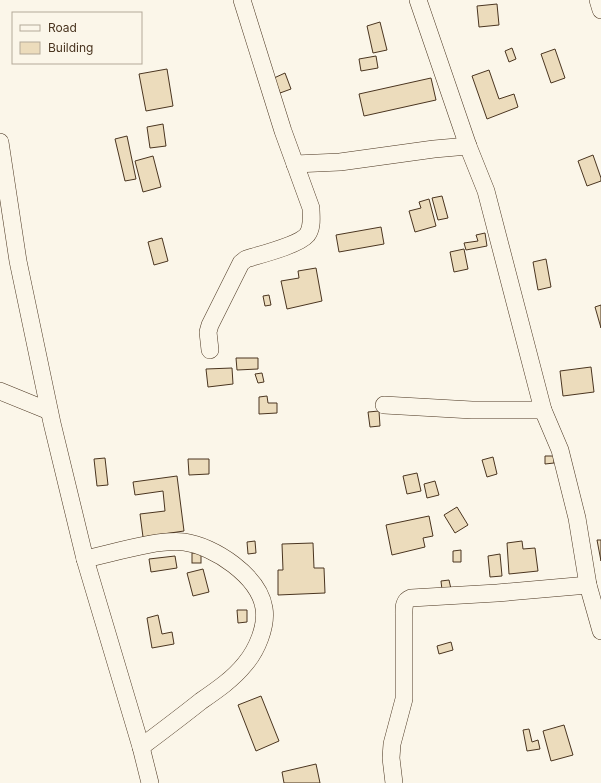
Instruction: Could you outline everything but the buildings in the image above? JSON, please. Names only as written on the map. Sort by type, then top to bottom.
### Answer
[{"type":"street","points":[[210,350],[208,332],[210,325],[241,263],[246,259],[289,245],[304,238],[312,220],[311,208],[295,164],[242,0]]},
{"type":"street","points":[[418,0],[468,146],[486,191],[543,410],[560,450],[577,518],[588,585],[601,631]]},
{"type":"street","points":[[598,0],[601,10]]},
{"type":"street","points":[[0,142],[18,262],[50,411],[85,559],[141,747],[150,783]]},
{"type":"street","points":[[295,164],[340,162],[468,146]]},
{"type":"street","points":[[0,391],[50,411]]},
{"type":"street","points":[[384,405],[472,410],[543,410]]},
{"type":"street","points":[[85,559],[157,543],[182,542],[204,547],[227,560],[251,581],[260,596],[264,608],[262,630],[259,640],[246,664],[228,681],[141,747]]},
{"type":"street","points":[[394,783],[391,758],[392,744],[404,699],[404,603],[407,599],[588,585]]}]
